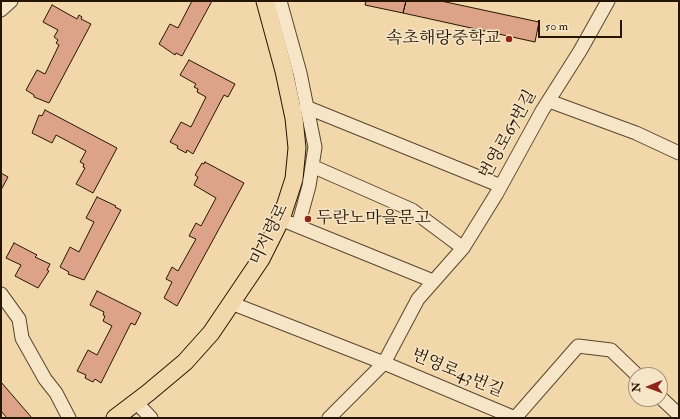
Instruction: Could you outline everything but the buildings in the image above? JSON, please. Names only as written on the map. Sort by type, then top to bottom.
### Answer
[{"type":"main road","name":"미시령로","points":[[115,418],[185,362],[210,333],[261,259],[281,219],[294,179],[297,148],[290,98],[265,1]]},
{"type":"street","points":[[1,10],[11,1]]},
{"type":"street","points":[[280,1],[300,73],[315,148],[309,186],[298,226]]},
{"type":"street","name":"번영로67번길","points":[[328,418],[384,363],[418,299],[463,248],[501,186],[549,100],[580,51],[608,1]]},
{"type":"street","points":[[549,100],[636,133],[679,153]]},
{"type":"street","points":[[306,107],[501,186]]},
{"type":"street","points":[[312,166],[412,210],[463,248]]},
{"type":"street","points":[[281,219],[433,281]]},
{"type":"street","points":[[1,294],[20,319],[22,338],[45,379],[56,392],[69,418]]},
{"type":"street","name":"번영로43번길","points":[[231,302],[384,363],[515,418]]},
{"type":"street","points":[[515,418],[578,346],[611,350],[629,367]]},
{"type":"street","points":[[136,402],[152,418]]},
{"type":"street","points":[[668,405],[679,415]]},
{"type":"place","name":"속초해랑중학교","points":[[509,39]]},
{"type":"place","name":"두란노마을문고","points":[[308,219]]}]
